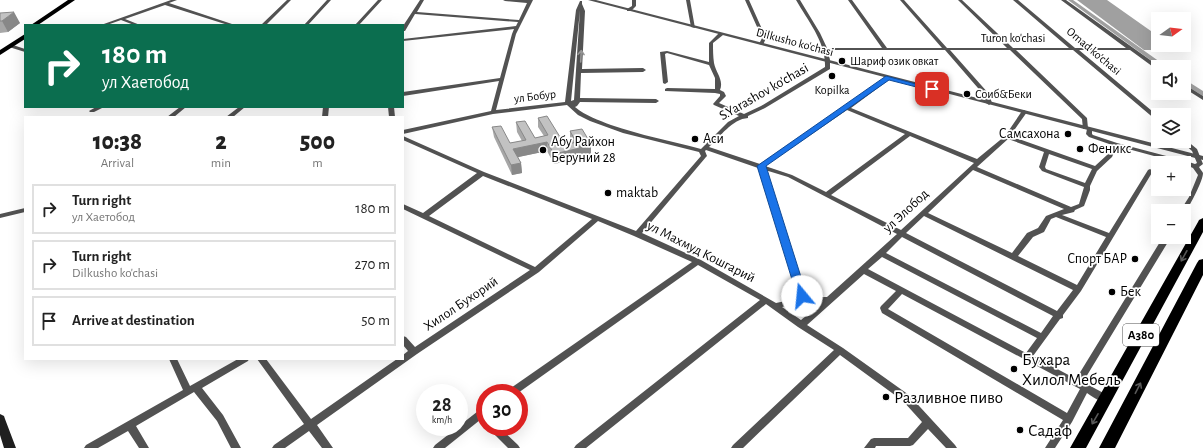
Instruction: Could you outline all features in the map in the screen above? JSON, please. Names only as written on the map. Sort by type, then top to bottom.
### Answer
[{"type":"highway","name":"A380","points":[[1078,448],[1203,222]]},
{"type":"highway","name":"A380","points":[[1107,448],[1203,263]]},
{"type":"main road","points":[[36,24],[72,0]]},
{"type":"main road","points":[[44,24],[80,0]]},
{"type":"main road","points":[[0,48],[24,32]]},
{"type":"main road","points":[[0,53],[24,37]]},
{"type":"main road","points":[[0,419],[10,448]]},
{"type":"street","points":[[106,24],[175,0]]},
{"type":"street","points":[[264,24],[289,0]]},
{"type":"street","points":[[307,24],[329,0]]},
{"type":"street","points":[[358,24],[380,0]]},
{"type":"street","points":[[404,28],[422,0]]},
{"type":"street","points":[[493,112],[514,34],[530,1],[505,0]]},
{"type":"street","name":"Dilkusho ko'chasi","points":[[590,0],[888,78],[1200,157]]},
{"type":"street","points":[[629,10],[634,6],[634,0]]},
{"type":"street","points":[[688,0],[693,27]]},
{"type":"street","points":[[747,0],[764,38],[761,44]]},
{"type":"street","points":[[798,0],[826,49],[829,62]]},
{"type":"street","points":[[850,0],[885,48]]},
{"type":"street","points":[[902,0],[987,95],[989,103]]},
{"type":"street","points":[[960,0],[1012,48],[1085,120],[1091,136],[1115,144],[1187,162],[1195,167],[1201,174],[1192,197],[1188,204]]},
{"type":"street","name":"Omad ko'chasi","points":[[1015,0],[1151,113]]},
{"type":"street","points":[[1063,0],[1151,63]]},
{"type":"street","points":[[573,108],[577,101],[580,71],[583,11],[581,2]]},
{"type":"street","name":"ул Бобур","points":[[404,132],[493,112],[568,103],[578,10],[581,2]]},
{"type":"street","points":[[167,4],[230,24]]},
{"type":"street","points":[[414,13],[520,21]]},
{"type":"street","points":[[122,19],[135,24]]},
{"type":"street","points":[[404,40],[517,27]]},
{"type":"street","points":[[716,91],[718,89],[719,77],[712,64],[711,42],[721,34]]},
{"type":"street","points":[[11,46],[24,51]]},
{"type":"street","name":"Turon ko'chasi","points":[[826,49],[1130,49]]},
{"type":"street","points":[[665,82],[662,53],[667,52],[712,64]]},
{"type":"street","name":"S.Yarashov ko'chasi","points":[[637,234],[704,156],[704,150],[730,123],[746,117],[828,68],[829,62]]},
{"type":"street","points":[[580,71],[643,70]]},
{"type":"street","points":[[761,166],[888,78]]},
{"type":"street","points":[[404,94],[502,79]]},
{"type":"street","points":[[667,90],[716,91],[722,93],[724,96],[716,104],[746,117]]},
{"type":"street","points":[[1191,90],[1203,98]]},
{"type":"street","points":[[568,103],[577,101],[656,101]]},
{"type":"street","points":[[568,103],[580,114],[625,132],[704,150],[790,176],[1060,316]]},
{"type":"street","points":[[92,111],[99,108]]},
{"type":"street","points":[[171,116],[182,108]]},
{"type":"street","points":[[230,116],[241,108]]},
{"type":"street","points":[[846,108],[909,134],[1072,210]]},
{"type":"street","name":"ул Элобод","points":[[801,325],[863,270],[975,165],[1007,138],[1024,112]]},
{"type":"street","points":[[827,196],[909,134]]},
{"type":"street","name":"ул Махмуд Кошгарий","points":[[404,138],[482,173],[637,234],[698,262],[766,300],[840,350],[906,398],[952,448]]},
{"type":"street","points":[[1007,138],[1096,168]]},
{"type":"street","points":[[1013,257],[1030,235],[1041,230],[1048,218],[1082,206],[1087,190],[1086,186],[1096,168],[1110,156],[1115,144]]},
{"type":"street","points":[[1191,147],[1200,157],[1200,164],[1195,167]]},
{"type":"street","points":[[1047,151],[1042,167],[1044,170],[1086,186]]},
{"type":"street","points":[[761,166],[802,296]]},
{"type":"street","points":[[1028,357],[1042,337],[1060,316],[1078,289],[1150,171]]},
{"type":"street","points":[[424,216],[482,173]]},
{"type":"street","points":[[404,206],[536,270]]},
{"type":"street","points":[[0,216],[24,210]]},
{"type":"street","points":[[923,213],[1078,289]]},
{"type":"street","points":[[1056,215],[1110,236]]},
{"type":"street","name":"Хилол Бухорий","points":[[404,359],[536,270],[597,218]]},
{"type":"street","points":[[1050,448],[1069,419],[1081,386],[1163,244]]},
{"type":"street","points":[[880,253],[1042,337]]},
{"type":"street","points":[[524,384],[698,262]]},
{"type":"street","points":[[863,270],[1106,399]]},
{"type":"street","points":[[901,290],[884,308],[885,311],[1069,419]]},
{"type":"street","points":[[802,296],[812,300],[830,300]]},
{"type":"street","points":[[776,306],[792,302],[802,296]]},
{"type":"street","points":[[579,448],[766,300]]},
{"type":"street","points":[[404,341],[414,352]]},
{"type":"street","points":[[736,448],[840,350]]},
{"type":"street","points":[[173,360],[192,390],[220,418],[236,448]]},
{"type":"street","points":[[89,448],[243,360]]},
{"type":"street","points":[[262,360],[328,448]]},
{"type":"street","name":"Хилол Бухорий","points":[[277,448],[312,425],[403,360]]},
{"type":"street","points":[[438,448],[476,420]]},
{"type":"street","points":[[869,448],[874,442],[910,442],[928,422]]},
{"type":"street","points":[[130,425],[144,448]]},
{"type":"street","points":[[502,436],[515,448]]},
{"type":"shaded area","points":[[1077,0],[1107,0],[1151,31],[1151,50],[1144,50]]},
{"type":"building","points":[[14,12],[2,21],[0,21],[0,13]]},
{"type":"building","points":[[547,116],[565,145],[576,142],[570,131],[582,129],[591,144],[579,146],[580,148],[554,154],[547,142],[513,149],[521,163],[511,165],[492,127],[501,126],[510,143],[526,140],[516,122],[525,121],[535,138],[548,135],[538,118]]},
{"type":"waterway","points":[[1070,0],[1154,60]]},
{"type":"waterway","points":[[1191,86],[1203,94]]},
{"type":"place","name":"Шариф озик овкат","points":[[842,61]]},
{"type":"place","name":"Kopilka","points":[[832,76]]},
{"type":"place","name":"Соиб&Беки","points":[[967,94]]},
{"type":"place","name":"Самсахона","points":[[1068,134]]},
{"type":"place","name":"Аси","points":[[695,139]]},
{"type":"place","name":"Феникс","points":[[1080,149]]},
{"type":"place","name":"Абу Райхон Беруний 28","points":[[543,150]]},
{"type":"place","name":"maktab","points":[[608,193]]},
{"type":"place","name":"Спорт БАР","points":[[1135,259]]},
{"type":"place","name":"Бек","points":[[1112,292]]},
{"type":"place","name":"Бухара Хилол Мебель","points":[[1014,369]]},
{"type":"place","name":"Разливное пиво","points":[[886,397]]},
{"type":"place","name":"Садаф","points":[[1020,430]]},
{"type":"route","points":[[802,296],[761,166],[863,97],[888,78],[932,89]]}]
